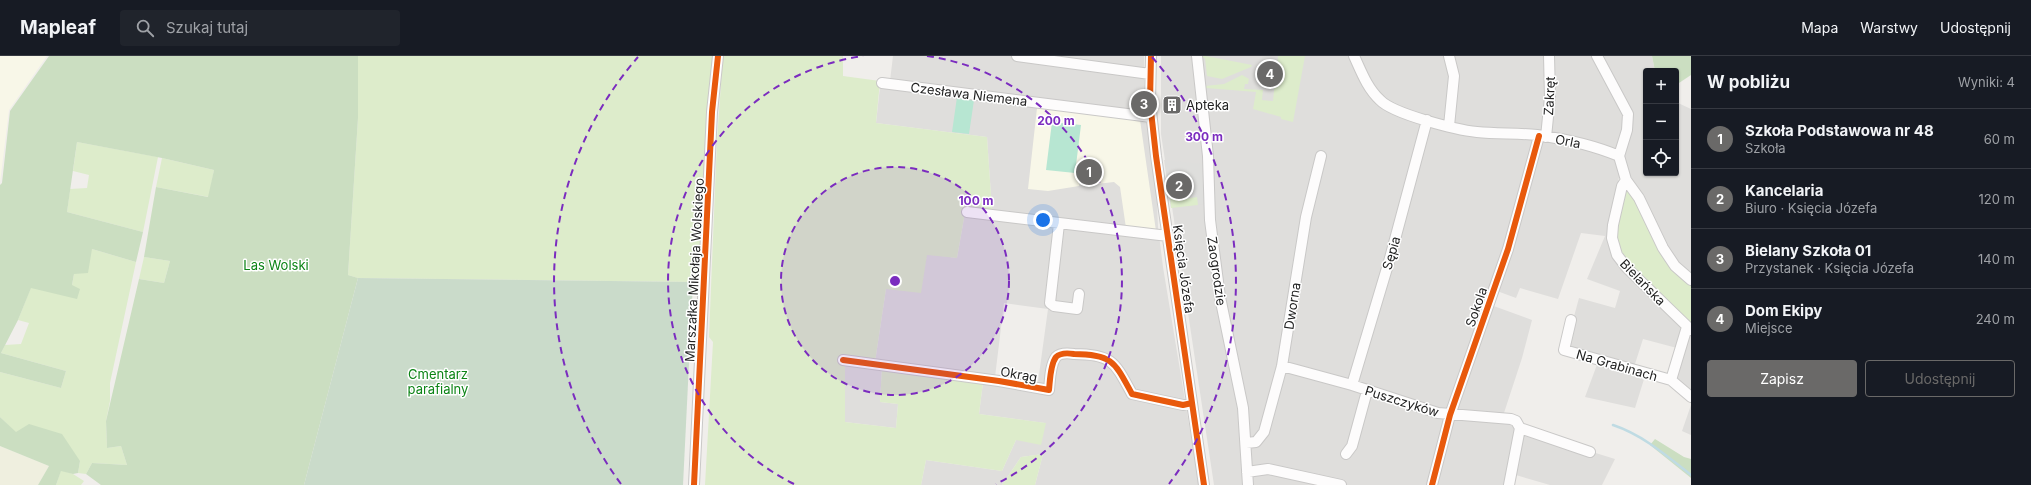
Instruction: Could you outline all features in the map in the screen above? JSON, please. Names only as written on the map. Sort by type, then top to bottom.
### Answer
[{"type":"street","name":"Marszałka Mikołaja Wolskiego","points":[[694,485],[712,112],[718,56]]},
{"type":"street","points":[[1017,56],[1150,74]]},
{"type":"street","name":"Księcia Józefa","points":[[1151,56],[1151,117],[1204,485]]},
{"type":"street","name":"Zaogrodzie","points":[[1197,56],[1208,156],[1210,220],[1220,297],[1243,408],[1248,485]]},
{"type":"street","name":"Orla","points":[[1354,56],[1368,86],[1380,101],[1393,110],[1475,132],[1542,136],[1599,148],[1619,156]]},
{"type":"street","points":[[1449,56],[1454,76],[1449,126]]},
{"type":"street","name":"Zakręt","points":[[1542,136],[1550,97],[1549,56]]},
{"type":"street","points":[[1597,56],[1628,114],[1627,130],[1619,156],[1626,180],[1639,198],[1663,248],[1675,266],[1691,280]]},
{"type":"street","name":"Czesława Niemena","points":[[882,83],[1151,117]]},
{"type":"street","name":"Sępia","points":[[1352,386],[1390,258],[1427,120]]},
{"type":"street","name":"Sokola","points":[[1432,485],[1450,415],[1508,249],[1542,136]]},
{"type":"street","name":"Dworna","points":[[1246,443],[1256,442],[1264,432],[1282,366],[1306,217],[1321,156]]},
{"type":"street","name":"Bielańska","points":[[1626,180],[1622,186],[1613,226],[1612,238],[1617,255],[1627,268],[1689,328]]},
{"type":"street","points":[[967,212],[1168,236]]},
{"type":"street","points":[[1059,224],[1050,302],[1054,306],[1078,309],[1079,294]]},
{"type":"street","name":"Na Grabinach","points":[[1571,320],[1564,350],[1671,380],[1691,397]]},
{"type":"street","name":"Na Grabinach","points":[[1671,380],[1689,328]]},
{"type":"street","name":"Okrąg","points":[[844,360],[999,381],[1049,390],[1052,366],[1056,357],[1062,354],[1089,354],[1103,358],[1119,369],[1132,394],[1183,405],[1192,403]]},
{"type":"street","name":"Puszczyków","points":[[1282,366],[1450,415],[1511,419],[1516,421],[1520,428],[1590,452]]},
{"type":"street","points":[[1346,454],[1352,446],[1367,391]]},
{"type":"street","points":[[1509,485],[1520,428]]},
{"type":"street","points":[[1247,472],[1268,469],[1341,485]]},
{"type":"shaded area","points":[[0,56],[47,56],[9,110],[0,183]]},
{"type":"shaded area","points":[[893,56],[1144,56],[1144,112],[1148,123],[1156,179],[1158,227],[1163,267],[1199,485],[1035,485],[1043,454],[1021,457],[1002,485],[921,485],[926,460],[1002,471],[1016,440],[1045,423],[979,414],[983,382],[1049,388],[1038,382],[1048,309],[1004,303],[995,377],[875,362],[886,289],[927,254],[957,258],[966,207],[992,210],[987,137],[876,123],[880,87],[890,81]]},
{"type":"shaded area","points":[[1161,56],[1652,56],[1654,68],[1643,68],[1643,176],[1679,176],[1679,103],[1691,109],[1691,277],[1683,271],[1663,239],[1629,173],[1619,177],[1608,237],[1684,326],[1677,348],[1643,339],[1634,367],[1566,346],[1579,298],[1615,308],[1620,291],[1587,279],[1605,236],[1581,233],[1558,299],[1520,288],[1516,298],[1497,291],[1491,305],[1532,320],[1522,358],[1502,419],[1515,428],[1615,459],[1602,485],[1550,485],[1509,473],[1506,485],[1214,485],[1161,134]]},
{"type":"shaded area","points":[[1039,107],[1140,120],[1156,231],[1126,228],[1120,187],[1114,182],[1097,184],[1097,179],[1081,176],[1079,186],[1048,191],[1028,189],[1037,108]]},
{"type":"shaded area","points":[[1164,160],[1202,164],[1205,204],[1171,208]]},
{"type":"shaded area","points":[[1688,332],[1691,334],[1691,395],[1676,381],[1675,374]]},
{"type":"shaded area","points":[[845,362],[882,367],[880,402],[898,404],[896,428],[845,422]]},
{"type":"shaded area","points":[[1598,362],[1645,376],[1635,408],[1585,397]]},
{"type":"shaded area","points":[[1691,405],[1691,435],[1682,431]]},
{"type":"green space","name":"Las Wolski","points":[[49,56],[358,56],[358,118],[348,275],[358,278],[304,485],[101,485],[86,474],[92,463],[127,465],[121,446],[107,448],[106,421],[139,279],[164,283],[170,261],[144,257],[156,187],[208,197],[214,170],[162,158],[77,142],[67,212],[143,232],[136,262],[92,249],[88,273],[74,274],[72,285],[80,289],[77,299],[31,288],[18,320],[1,353],[66,371],[61,388],[0,372],[0,185],[2,183],[10,111]]},
{"type":"green space","points":[[358,56],[713,56],[709,89],[700,278],[693,282],[358,278],[348,275],[358,118]]},
{"type":"green space","points":[[723,56],[843,56],[843,76],[880,81],[876,123],[987,137],[992,210],[966,207],[957,258],[927,255],[921,293],[886,289],[875,362],[838,358],[845,362],[845,422],[896,428],[898,404],[880,402],[882,367],[983,382],[979,414],[1046,423],[1041,445],[1016,440],[1002,471],[926,460],[921,485],[705,485],[713,342],[709,337],[717,140]]},
{"type":"green space","points":[[1202,56],[1252,65],[1251,67],[1222,79],[1207,76],[1205,58],[1202,58]]},
{"type":"green space","points":[[1278,56],[1305,56],[1293,122],[1253,109],[1256,92],[1206,88],[1205,86],[1224,84],[1242,75],[1249,79],[1248,84],[1245,84],[1244,89],[1263,90],[1262,100],[1273,101],[1275,81],[1279,81],[1280,68],[1277,67]]},
{"type":"green space","points":[[1652,56],[1691,56],[1691,75],[1679,83],[1679,68],[1654,68]]},
{"type":"green space","points":[[957,97],[974,100],[969,134],[952,132]]},
{"type":"green space","points":[[1052,122],[1081,125],[1075,173],[1046,170]]},
{"type":"green space","points":[[77,142],[158,157],[143,232],[67,212],[70,189],[87,188],[89,175],[73,171]]},
{"type":"green space","points":[[162,158],[214,170],[209,197],[156,187]]},
{"type":"green space","points":[[1625,189],[1628,189],[1691,284],[1691,327],[1645,283],[1624,257],[1618,244],[1616,232],[1618,215]]},
{"type":"green space","points":[[1170,196],[1176,196],[1178,200],[1197,197],[1198,205],[1171,208]]},
{"type":"green space","points":[[92,249],[136,262],[110,383],[110,401],[106,421],[107,448],[121,446],[127,465],[92,463],[86,474],[78,473],[80,461],[16,433],[0,417],[0,372],[61,388],[66,371],[1,353],[5,345],[21,344],[29,323],[18,320],[31,287],[72,285],[74,274]]},
{"type":"green space","points":[[144,257],[170,261],[164,283],[139,279]]},
{"type":"green space","name":"Cmentarz parafialny","points":[[358,278],[693,282],[683,485],[304,485]]},
{"type":"green space","points":[[0,417],[16,432],[29,424],[62,434],[80,461],[78,473],[73,474],[61,471],[56,485],[38,485],[49,466],[0,446]]},
{"type":"green space","points":[[1655,439],[1684,457],[1691,459],[1691,478],[1650,445]]},
{"type":"green space","points":[[0,446],[49,466],[38,485],[0,485]]},
{"type":"green space","points":[[1043,454],[1035,485],[1002,485],[1021,457]]},
{"type":"green space","points":[[61,470],[73,474],[84,481],[81,485],[56,485]]},
{"type":"waterway","points":[[1613,425],[1645,440],[1691,475]]},
{"type":"cycle path","points":[[694,485],[712,112],[718,56]]},
{"type":"cycle path","points":[[1151,56],[1150,102],[1156,156],[1204,485]]},
{"type":"cycle path","points":[[1432,485],[1450,415],[1508,249],[1539,136]]},
{"type":"cycle path","points":[[843,360],[999,381],[1049,390],[1051,369],[1056,357],[1069,353],[1087,354],[1105,358],[1111,362],[1121,375],[1132,394],[1183,405],[1192,403]]},
{"type":"place","name":"Dom Ekipy","points":[[1270,74]]},
{"type":"place","name":"Bielany Szkoła 01","points":[[1144,104]]},
{"type":"place","name":"Apteka","points":[[1172,105]]},
{"type":"place","name":"Szkoła Podstawowa nr 48","points":[[1089,172]]},
{"type":"place","name":"Kancelaria","points":[[1179,186]]}]
